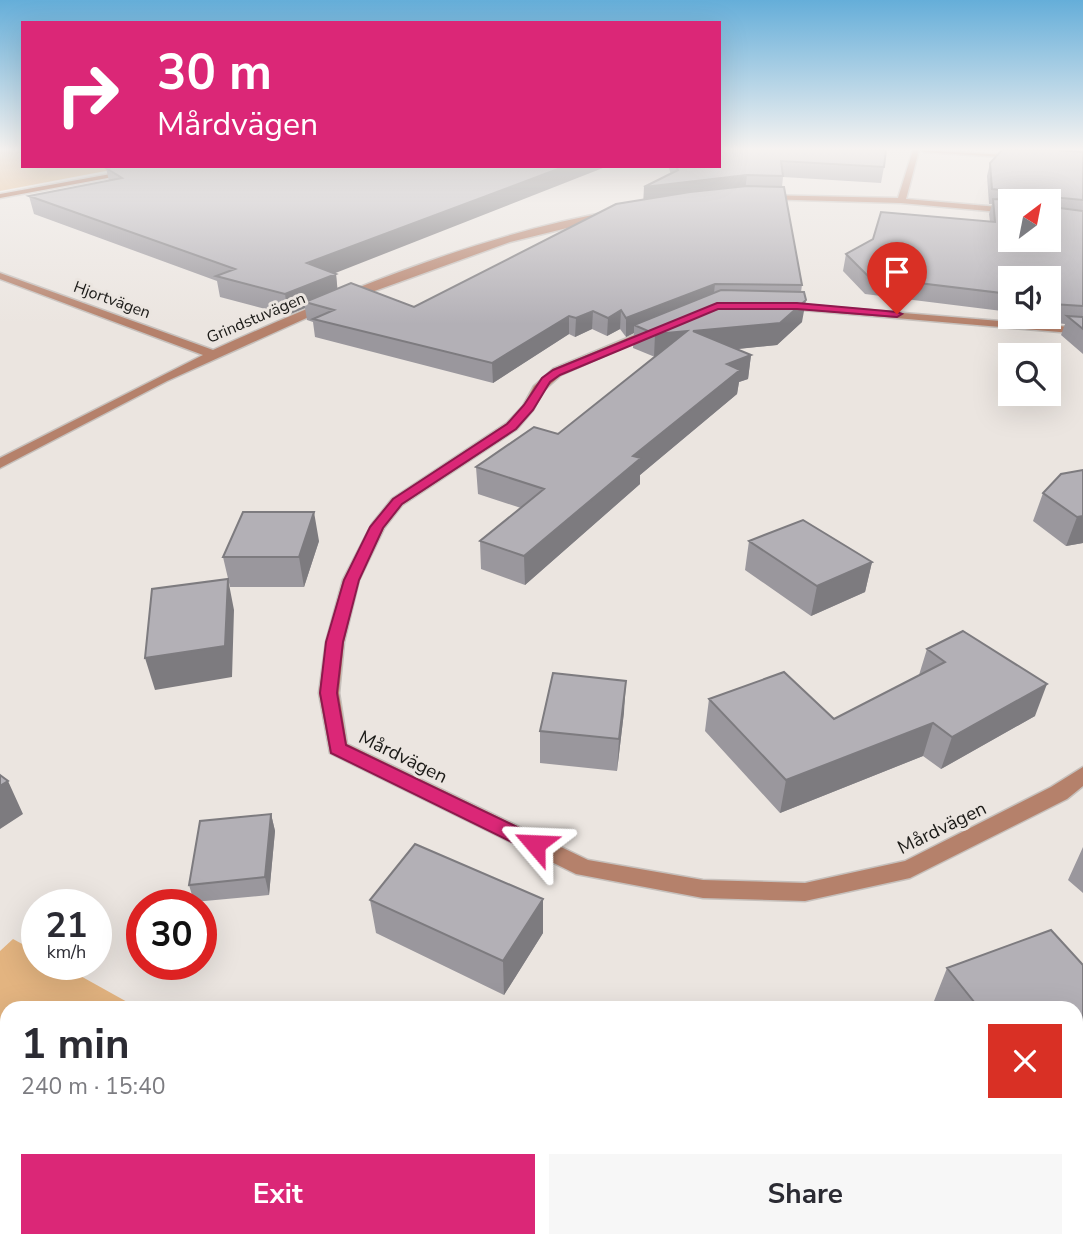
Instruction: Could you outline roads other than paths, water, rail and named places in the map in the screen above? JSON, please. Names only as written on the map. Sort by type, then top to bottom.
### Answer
[{"type":"street","points":[[979,208],[998,210]]},
{"type":"street","name":"Grindstuvägen","points":[[0,464],[212,354],[384,281],[548,226],[626,212]]},
{"type":"street","name":"Hjortvägen","points":[[0,276],[212,354]]},
{"type":"street","points":[[770,306],[845,309],[1083,331]]},
{"type":"street","name":"Mårdvägen","points":[[666,326],[556,372],[538,389],[529,407],[512,426],[397,502],[377,527],[351,580],[335,642],[329,693],[337,748],[584,868],[703,889],[805,892],[910,869],[1059,793],[1083,775]]}]
